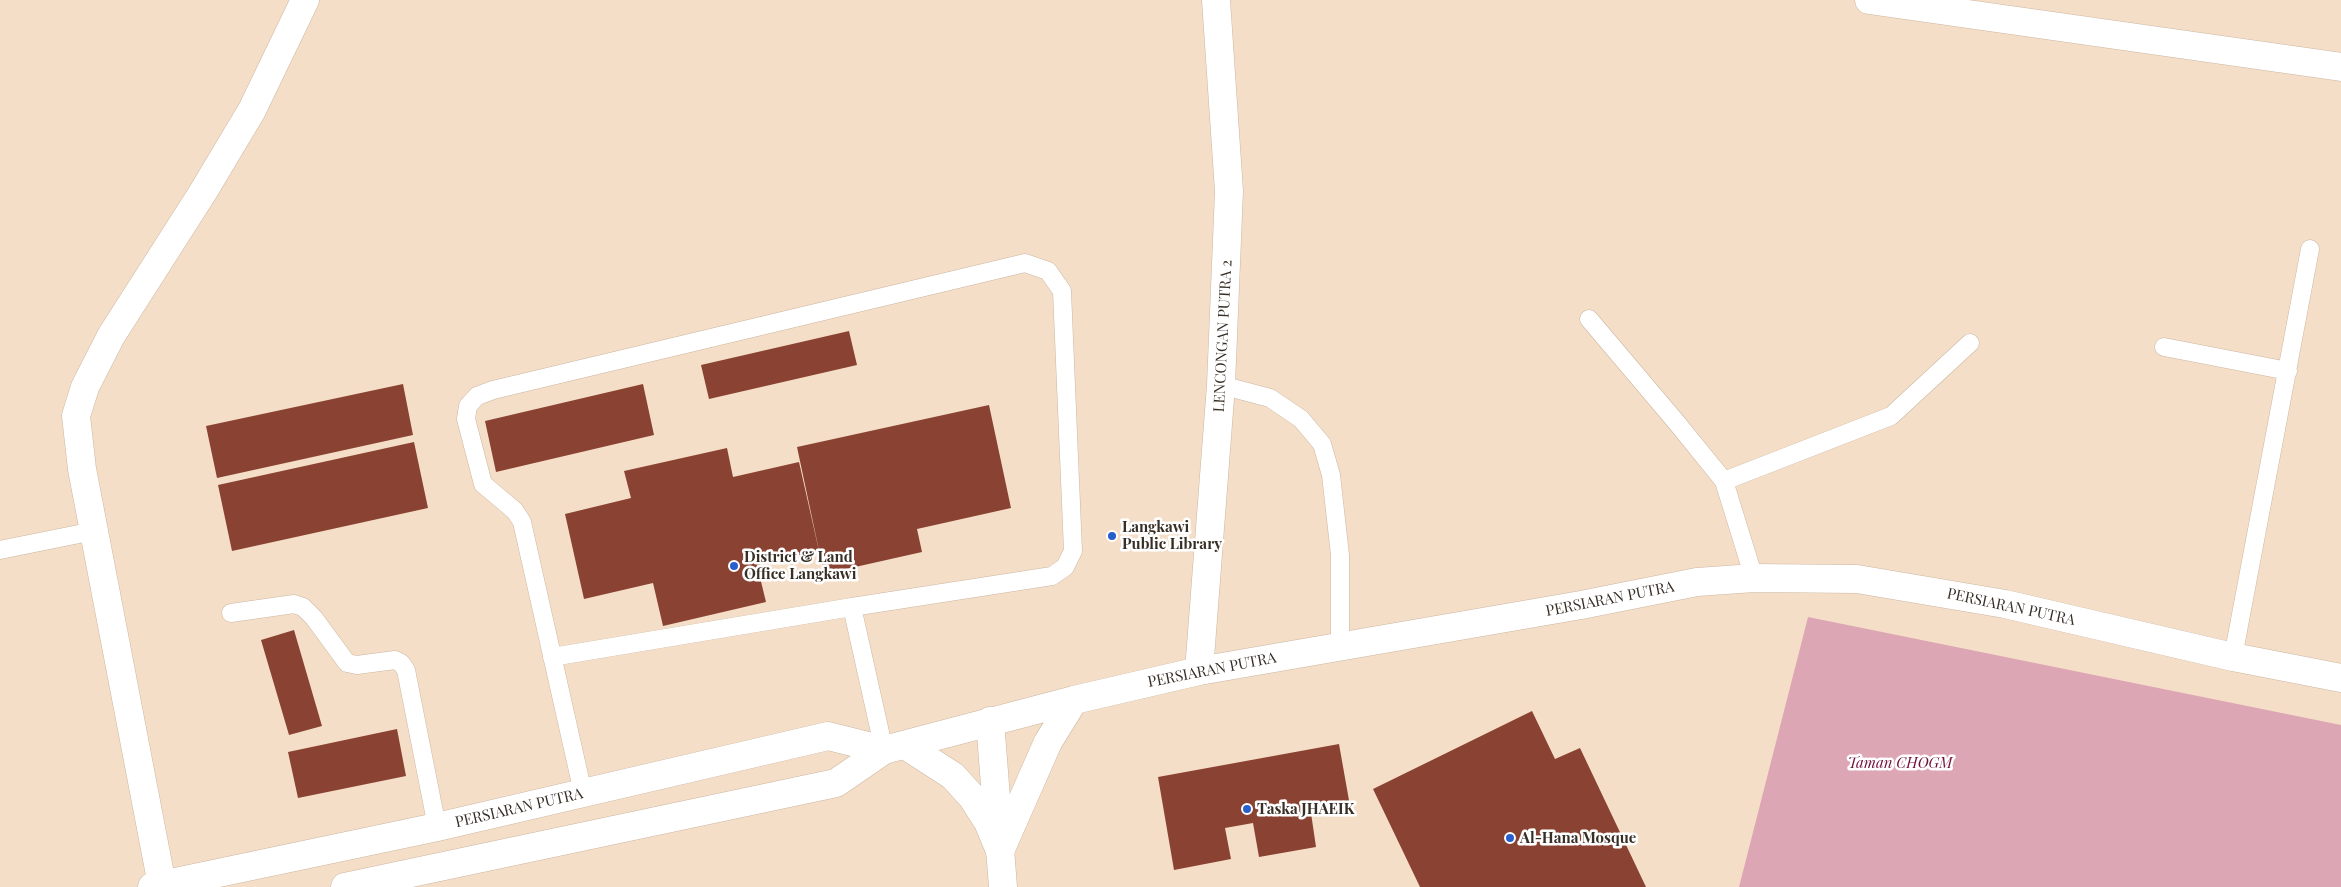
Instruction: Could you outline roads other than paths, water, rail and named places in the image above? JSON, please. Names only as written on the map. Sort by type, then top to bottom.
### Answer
[{"type":"main road","points":[[157,886],[82,469],[76,416],[85,387],[111,336],[203,192],[252,110],[305,0]]},
{"type":"main road","name":"LENCONGAN PUTRA 2","points":[[1199,671],[1221,385],[1229,191],[1216,0]]},
{"type":"main road","points":[[1869,0],[2341,67]]},
{"type":"main road","name":"PERSIARAN PUTRA","points":[[345,887],[836,782],[894,748],[1074,700],[1199,671],[1340,645],[1581,605],[1696,582],[1754,578],[1857,579],[2005,604],[2233,657],[2341,678]]},
{"type":"main road","points":[[1000,851],[1048,742],[1074,700]]},
{"type":"main road","points":[[990,722],[1003,887]]},
{"type":"main road","name":"PERSIARAN PUTRA","points":[[157,886],[437,827],[828,736],[894,748]]},
{"type":"main road","points":[[894,748],[953,776],[972,797],[988,822],[1000,851]]},
{"type":"lane","points":[[2233,657],[2310,249]]},
{"type":"lane","points":[[552,656],[1052,576],[1064,567],[1073,551],[1062,291],[1048,271],[1025,263],[477,396],[468,406],[466,419],[482,484],[515,511],[522,522],[552,656],[583,793]]},
{"type":"lane","points":[[1589,319],[1724,481],[1754,578]]},
{"type":"lane","points":[[1724,481],[1891,416],[1970,343]]},
{"type":"lane","points":[[2164,347],[2288,371]]},
{"type":"lane","points":[[1221,385],[1270,398],[1301,419],[1322,444],[1331,474],[1340,555],[1340,645]]},
{"type":"lane","points":[[0,550],[94,531]]},
{"type":"lane","points":[[231,613],[294,604],[303,607],[314,618],[341,659],[347,663],[357,665],[395,660],[401,663],[406,670],[437,827]]},
{"type":"lane","points":[[852,607],[894,748]]},
{"type":"place","name":"Langkawi Public Library","points":[[1112,536]]},
{"type":"place","name":"District & Land Office Langkawi","points":[[734,566]]},
{"type":"place","name":"Taska JHAEIK","points":[[1247,809]]},
{"type":"place","name":"Al-Hana Mosque","points":[[1510,838]]},
{"type":"park label","name":"Taman CHOGM","points":[[1900,763]]}]
